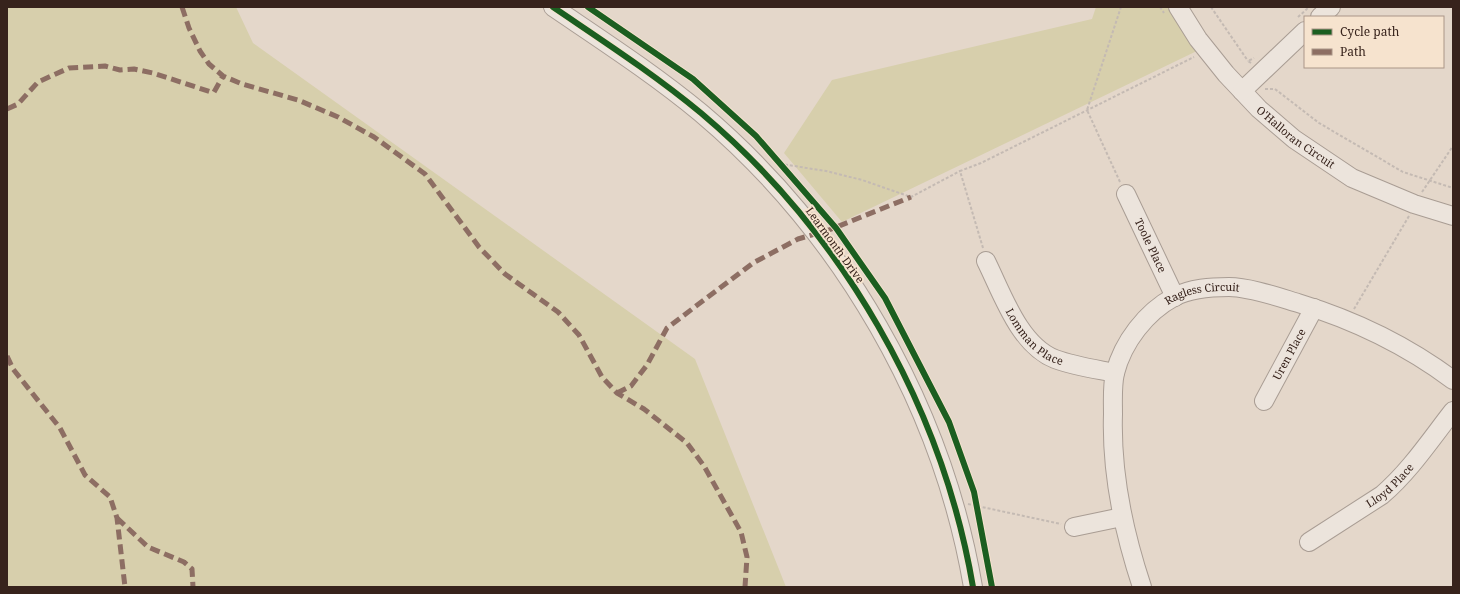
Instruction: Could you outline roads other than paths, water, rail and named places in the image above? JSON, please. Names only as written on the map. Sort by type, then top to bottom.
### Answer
[{"type":"street","name":"Learmonth Drive","points":[[553,7],[668,87],[729,138],[765,175],[805,220],[843,270],[877,324],[895,357],[922,415],[940,459],[953,500],[963,536],[973,587]]},
{"type":"street","name":"O'Halloran Circuit","points":[[1178,7],[1207,50],[1226,74],[1259,109],[1294,139],[1352,178],[1414,204],[1453,216]]},
{"type":"street","points":[[1321,16],[1331,7]]},
{"type":"street","points":[[1242,91],[1304,32]]},
{"type":"street","name":"Toole Place","points":[[1126,194],[1175,297]]},
{"type":"street","name":"Lomman Place","points":[[986,261],[1014,320],[1032,343],[1054,359],[1115,373]]},
{"type":"street","name":"Ragless Circuit","points":[[1142,587],[1131,554],[1122,517],[1115,475],[1112,431],[1113,387],[1115,373],[1124,349],[1138,327],[1155,310],[1186,292],[1208,287],[1231,287],[1266,294],[1348,320],[1394,341],[1432,364],[1453,380]]},
{"type":"street","name":"Uren Place","points":[[1264,401],[1314,308]]},
{"type":"street","name":"Lloyd Place","points":[[1309,542],[1382,495],[1391,487],[1407,470],[1453,411]]},
{"type":"street","points":[[1074,527],[1122,517]]}]
